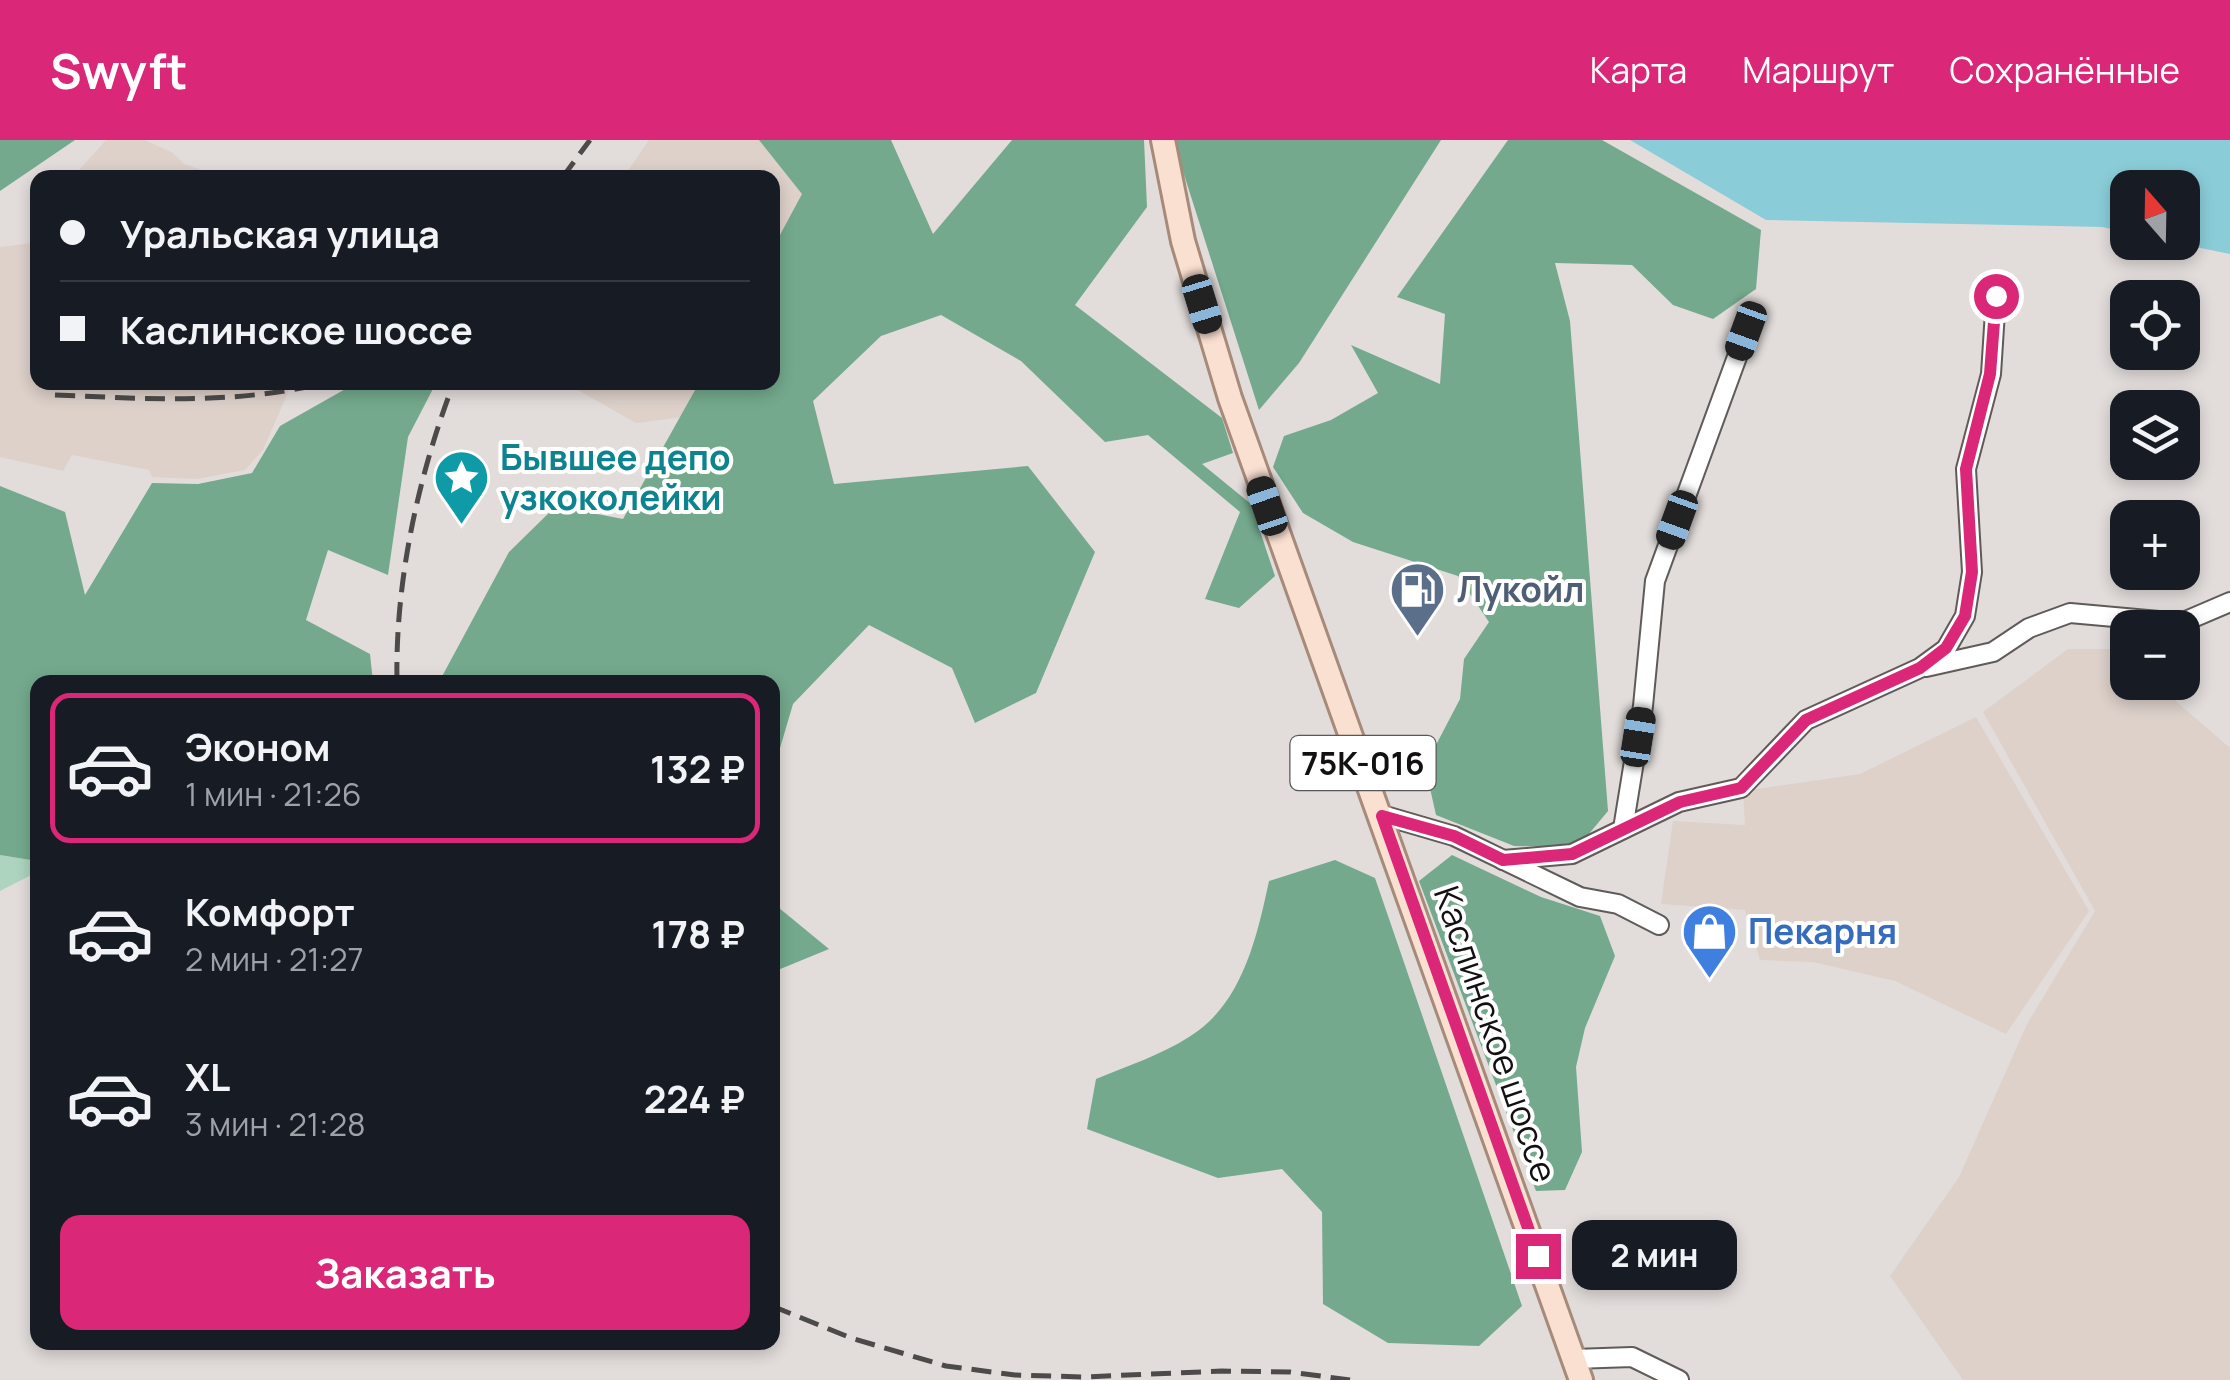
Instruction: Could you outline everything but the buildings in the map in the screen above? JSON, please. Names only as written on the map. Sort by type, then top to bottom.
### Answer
[{"type":"main road","name":"Каслинское шоссе","points":[[1163,140],[1183,241],[1230,398],[1578,1370]]},
{"type":"street","points":[[1920,668],[1946,648],[1965,616],[1972,572],[1966,469],[1990,374],[1996,296]]},
{"type":"street","points":[[1622,830],[1643,706],[1654,581],[1752,316]]},
{"type":"street","points":[[1503,860],[1572,854],[1680,802],[1741,788],[1806,720],[1920,668],[1993,652],[2029,628],[2070,613],[2182,623],[2230,602]]},
{"type":"street","points":[[1382,816],[1454,836],[1580,897],[1618,904],[1659,925]]},
{"type":"street","points":[[1578,1370],[1632,1357],[1678,1380]]},
{"type":"shaded area","points":[[106,140],[145,140],[173,153],[184,164],[202,170],[79,170]]},
{"type":"shaded area","points":[[649,140],[795,140],[822,198],[780,282],[780,170],[628,170]]},
{"type":"shaded area","points":[[30,243],[30,390],[289,390],[263,450],[245,470],[197,479],[152,477],[149,470],[72,455],[63,471],[0,457],[0,247]]},
{"type":"shaded area","points":[[578,390],[726,390],[714,413],[636,423]]},
{"type":"shaded area","points":[[2068,649],[2110,649],[2110,700],[2175,700],[2230,748],[2230,1380],[1963,1380],[1890,1276],[1959,1177],[2027,1024],[2095,911],[1983,712]]},
{"type":"shaded area","points":[[1976,717],[2089,911],[2006,1034],[1895,981],[1813,962],[1760,960],[1745,910],[1661,904],[1673,821],[1745,825],[1743,791],[1860,774]]},
{"type":"green space","points":[[0,140],[75,140],[30,170],[0,191]]},
{"type":"green space","points":[[759,140],[891,140],[933,234],[1012,140],[1144,140],[1147,207],[1075,305],[1222,418],[1233,453],[1202,464],[1251,504],[1275,576],[1239,608],[1205,599],[1240,512],[1148,435],[1105,442],[1021,361],[941,315],[881,336],[813,401],[834,484],[1028,466],[1095,552],[1036,693],[975,723],[952,668],[869,625],[793,704],[780,748],[780,675],[443,675],[509,552],[556,506],[623,519],[695,390],[780,390],[780,235],[802,194]]},
{"type":"green space","points":[[1173,140],[1441,140],[1299,363],[1259,410]]},
{"type":"green space","points":[[1508,140],[1602,140],[1761,230],[1756,289],[1713,319],[1673,305],[1632,265],[1555,263],[1570,321],[1608,811],[1578,847],[1514,846],[1436,815],[1425,766],[1460,699],[1464,659],[1489,622],[1458,576],[1353,542],[1303,513],[1273,467],[1284,436],[1331,420],[1378,393],[1351,345],[1440,384],[1445,314],[1397,297]]},
{"type":"green space","points":[[344,390],[432,390],[408,437],[388,575],[328,550],[306,620],[370,654],[372,675],[30,675],[30,860],[0,855],[0,486],[65,512],[85,595],[152,483],[198,484],[252,473],[280,426]]},
{"type":"green space","points":[[0,855],[30,860],[30,876],[0,891]]},
{"type":"green space","points":[[1452,855],[1541,897],[1600,916],[1615,956],[1585,1028],[1576,1067],[1582,1152],[1565,1190],[1536,1191],[1419,881]]},
{"type":"green space","points":[[1335,860],[1375,878],[1522,1306],[1479,1346],[1388,1343],[1323,1304],[1322,1212],[1282,1169],[1218,1178],[1087,1129],[1096,1079],[1189,1037],[1222,1007],[1252,947],[1269,881]]},
{"type":"green space","points":[[780,909],[829,949],[780,969]]},
{"type":"water","points":[[1630,140],[2230,140],[2230,254],[2200,248],[2200,170],[2110,170],[2110,229],[1766,220]]},
{"type":"railway","points":[[568,170],[590,140]]},
{"type":"railway","points":[[55,395],[160,399],[287,390]]},
{"type":"railway","points":[[397,675],[400,606],[411,530],[451,390]]},
{"type":"railway","points":[[780,1309],[851,1338],[946,1366],[1015,1375],[1290,1372],[1350,1380]]},
{"type":"place","name":"Бывшее депо узкоколейки","points":[[461,526]]},
{"type":"place","name":"Лукойл","points":[[1418,638]]},
{"type":"place","name":"Пекарня","points":[[1709,980]]},
{"type":"route","points":[[1538,1256],[1382,816],[1454,836],[1503,860],[1572,854],[1680,802],[1741,788],[1806,720],[1920,668],[1946,648],[1965,616],[1972,572],[1966,469],[1990,374],[1996,296]]}]
